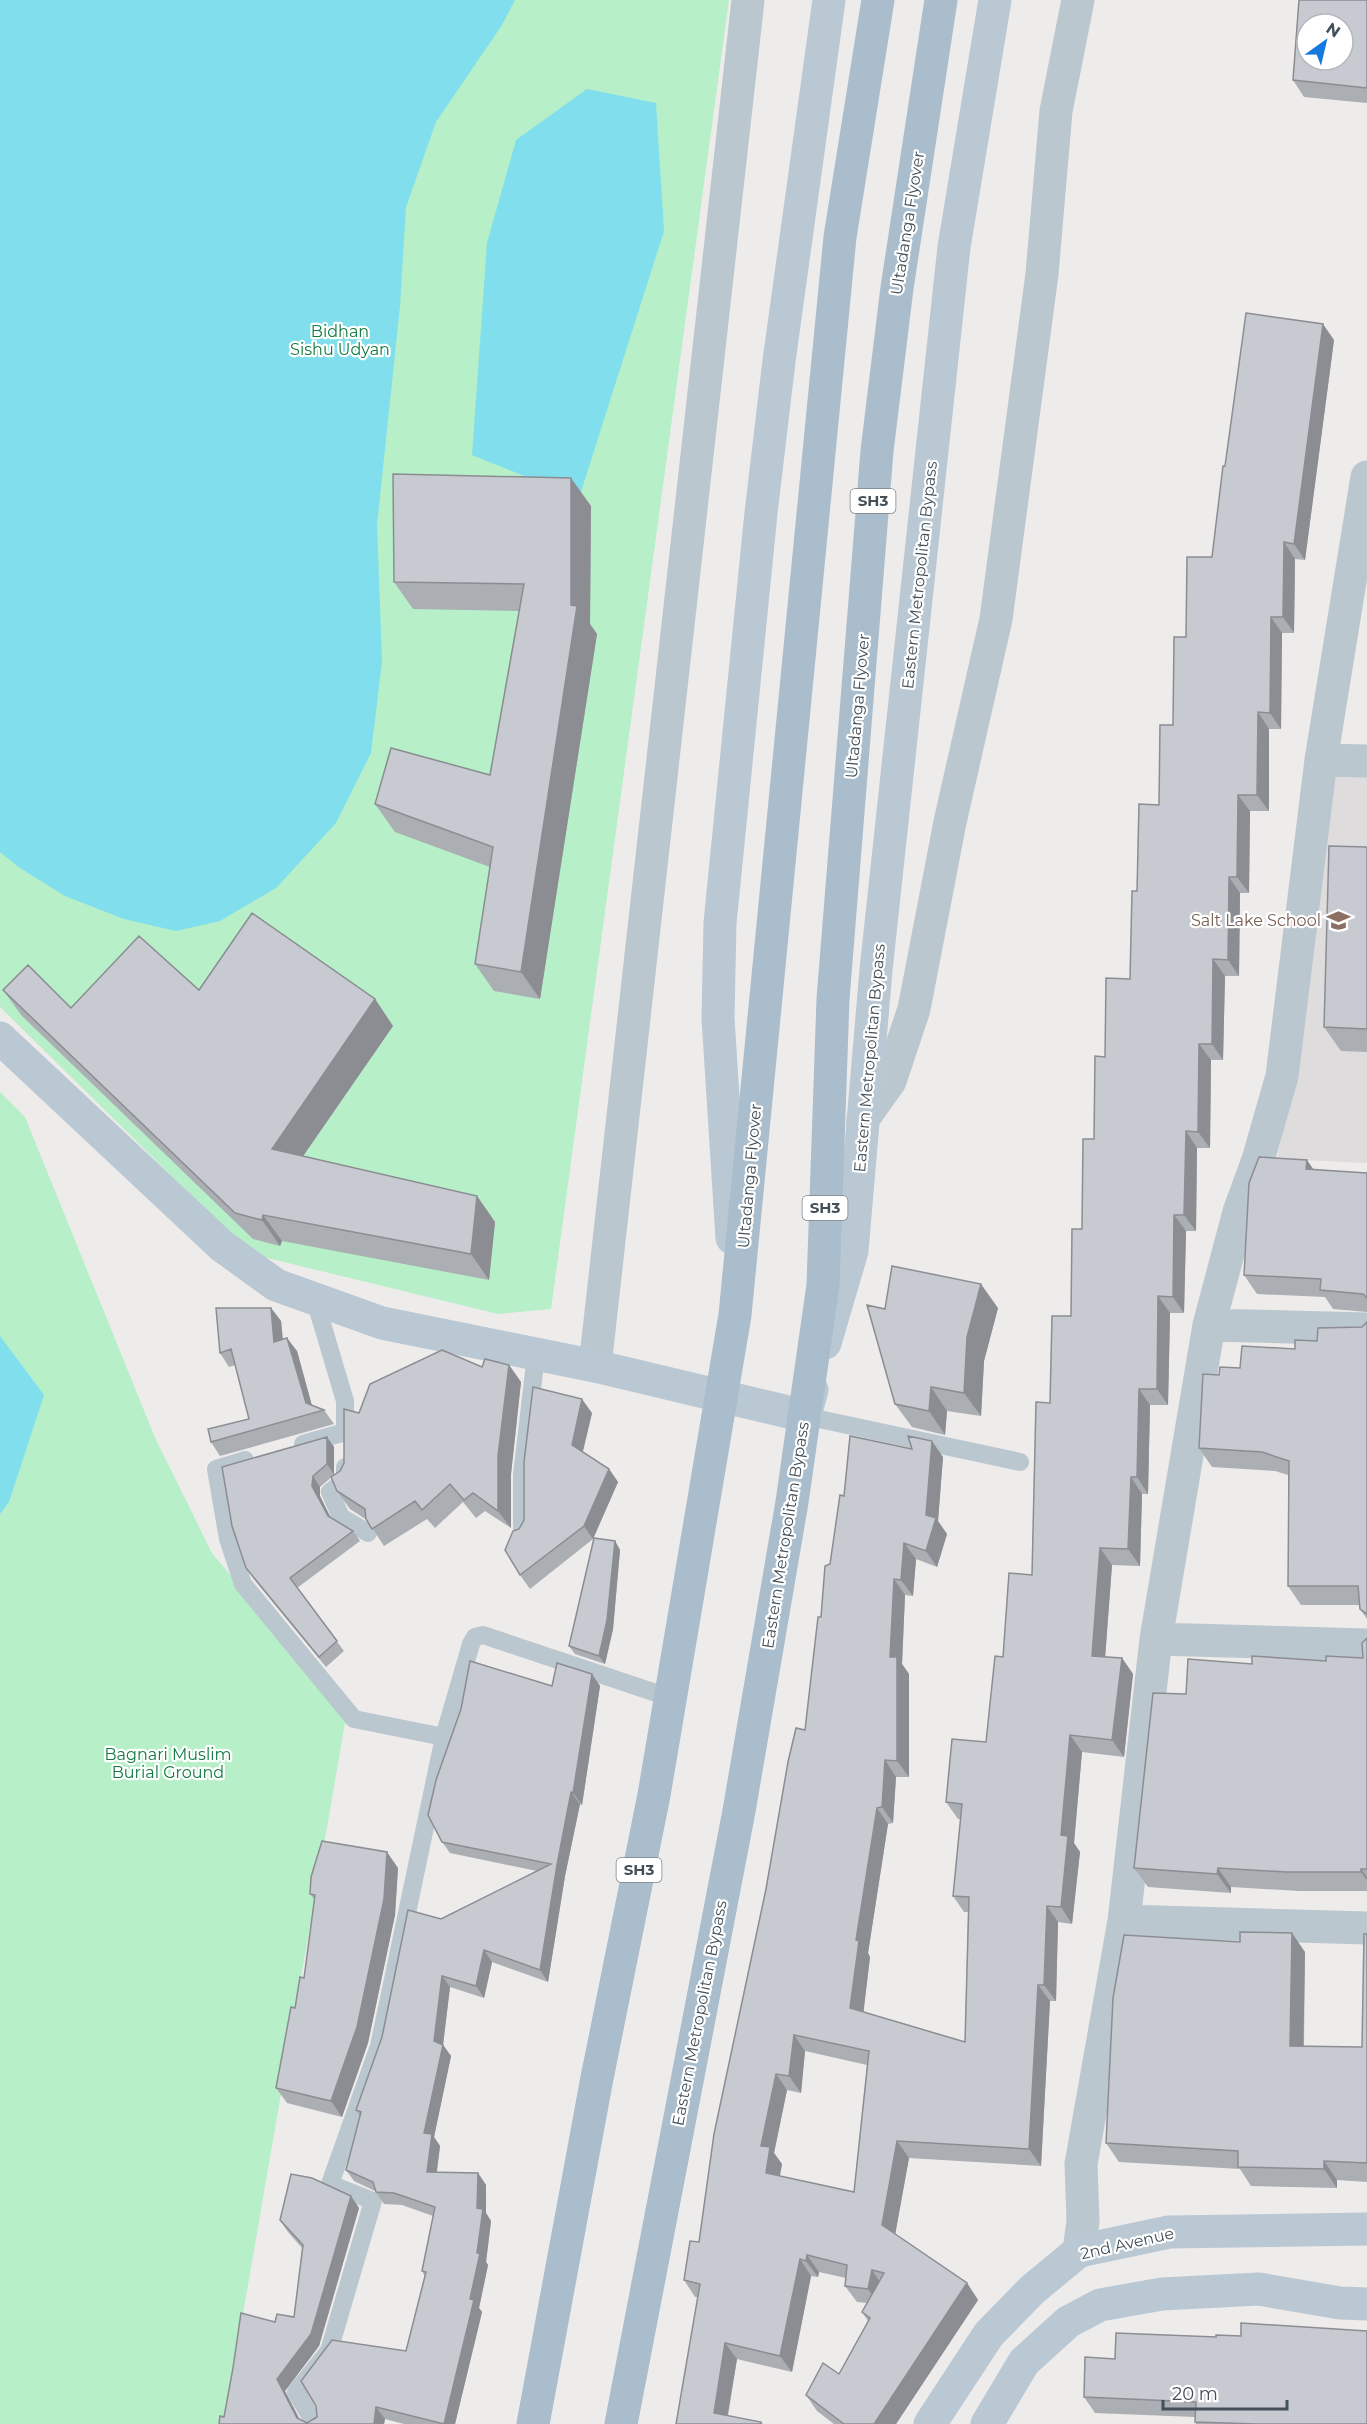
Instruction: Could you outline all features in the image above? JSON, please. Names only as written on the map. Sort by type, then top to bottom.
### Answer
[{"type":"main road","points":[[735,1315],[731,1207],[718,1018],[720,923],[762,501],[829,0]]},
{"type":"main road","name":"Eastern Metropolitan Bypass","points":[[621,2424],[739,1811],[805,1416],[852,1251],[876,970],[954,247],[995,0]]},
{"type":"main road","name":"Ultadanga Flyover","points":[[735,1315],[840,237],[878,1]]},
{"type":"main road","name":"Ultadanga Flyover","points":[[805,1416],[823,1285],[834,987],[877,451],[897,288],[941,3]]},
{"type":"main road","points":[[0,1038],[222,1246],[276,1285],[382,1323],[595,1366],[805,1416]]},
{"type":"main road","name":"SH3","points":[[533,2424],[671,1698],[735,1315]]},
{"type":"main road","name":"2nd Avenue","points":[[930,2424],[989,2334],[1032,2290],[1079,2251],[1169,2232],[1367,2229]]},
{"type":"main road","points":[[991,2421],[1023,2362],[1068,2322],[1100,2305],[1162,2294],[1259,2289],[1340,2303],[1367,2304]]},
{"type":"street","points":[[595,1366],[748,0]]},
{"type":"street","points":[[863,1119],[890,1081],[914,1009],[950,822],[996,619],[1042,274],[1056,111],[1078,0]]},
{"type":"street","points":[[1079,2251],[1083,2221],[1081,2164],[1124,1921],[1156,1639],[1209,1325],[1239,1212],[1258,1160],[1282,1076],[1321,760],[1367,477]]},
{"type":"street","points":[[1321,760],[1367,761]]},
{"type":"street","points":[[1209,1325],[1367,1329]]},
{"type":"street","points":[[1156,1639],[1367,1644]]},
{"type":"street","points":[[1124,1921],[1367,1928]]},
{"type":"lane","points":[[315,1300],[345,1401],[345,1480],[330,1492],[341,1517],[368,1533]]},
{"type":"lane","points":[[522,1533],[522,1475],[536,1355]]},
{"type":"lane","points":[[805,1416],[1020,1462]]},
{"type":"lane","points":[[280,1450],[345,1431]]},
{"type":"lane","points":[[259,1456],[216,1469],[228,1539],[243,1584],[354,1719],[444,1737]]},
{"type":"lane","points":[[315,2424],[296,2392],[329,2351],[373,2201],[330,2184],[379,2046],[444,1737],[471,1644],[475,1637],[483,1635],[671,1698]]},
{"type":"shaded area","name":"Salt Lake School","points":[[1329,770],[1367,772],[1367,1163],[1277,1159],[1295,1069]]},
{"type":"green space","name":"Bidhan Sishu Udyan","points":[[0,0],[729,0],[551,1309],[498,1314],[251,1254],[0,1007]]},
{"type":"green space","name":"Bagnari Muslim Burial Ground","points":[[0,1092],[25,1117],[156,1440],[212,1553],[346,1717],[224,2424],[0,2424]]},
{"type":"water","points":[[0,0],[515,0],[502,25],[436,122],[406,207],[400,306],[377,525],[382,661],[371,753],[336,823],[276,888],[220,921],[176,931],[124,919],[65,896],[20,868],[0,852]]},
{"type":"water","points":[[587,89],[656,103],[664,231],[579,498],[472,455],[487,243],[516,140]]},
{"type":"water","points":[[0,1336],[44,1395],[9,1502],[0,1514]]},
{"type":"building","points":[[1299,0],[1367,0],[1367,88],[1293,80],[1295,53],[1295,72],[1355,72],[1355,12],[1298,12]]},
{"type":"building","points":[[1246,313],[1323,324],[1294,544],[1284,542],[1283,617],[1271,617],[1270,713],[1258,712],[1257,795],[1238,795],[1237,877],[1229,877],[1228,960],[1213,959],[1212,1044],[1199,1044],[1198,1132],[1186,1131],[1184,1215],[1174,1215],[1173,1297],[1158,1296],[1157,1389],[1139,1389],[1137,1477],[1131,1477],[1128,1549],[1100,1548],[1092,1656],[1122,1658],[1112,1740],[1070,1735],[1061,1835],[1068,1836],[1061,1907],[1047,1906],[1044,1985],[1038,1985],[1029,2149],[897,2141],[882,2225],[967,2283],[874,2424],[844,2424],[806,2395],[823,2363],[839,2374],[870,2318],[862,2312],[884,2273],[872,2270],[868,2289],[845,2286],[847,2265],[807,2255],[806,2261],[800,2259],[780,2356],[725,2343],[714,2413],[761,2422],[761,2424],[676,2424],[700,2284],[684,2280],[690,2241],[699,2242],[714,2134],[766,1889],[788,1762],[796,1728],[805,1730],[818,1617],[821,1617],[825,1566],[830,1564],[840,1495],[844,1496],[850,1436],[912,1449],[908,1436],[932,1441],[926,1515],[936,1518],[926,1551],[904,1543],[901,1580],[894,1579],[890,1657],[897,1657],[897,1761],[885,1760],[882,1807],[877,1808],[856,1940],[859,1941],[850,2008],[965,2042],[969,1897],[953,1896],[962,1804],[946,1802],[952,1739],[986,1742],[995,1656],[1003,1657],[1009,1573],[1032,1575],[1036,1402],[1050,1403],[1052,1316],[1071,1316],[1072,1229],[1082,1229],[1083,1139],[1094,1139],[1095,1056],[1105,1057],[1106,978],[1130,979],[1132,891],[1137,891],[1139,804],[1159,805],[1160,725],[1173,725],[1174,637],[1186,637],[1187,557],[1212,557],[1223,466],[1225,466]],"holes":[[[794,2035],[869,2051],[854,2192],[766,2173],[770,2147],[761,2146],[776,2074],[789,2076]]]},
{"type":"building","points":[[393,474],[571,478],[571,605],[577,606],[521,972],[475,964],[493,847],[375,804],[391,748],[490,775],[524,584],[394,582]]},
{"type":"building","points":[[1329,846],[1367,847],[1367,1029],[1324,1027]]},
{"type":"building","points":[[252,913],[375,999],[272,1149],[477,1196],[471,1254],[263,1215],[262,1220],[235,1213],[3,990],[28,965],[71,1008],[139,936],[199,990]]},
{"type":"building","points":[[1259,1157],[1307,1160],[1306,1169],[1367,1173],[1367,1298],[1363,1294],[1320,1290],[1321,1279],[1244,1275],[1249,1183]]},
{"type":"building","points":[[892,1266],[981,1284],[967,1337],[964,1393],[931,1387],[929,1411],[895,1404],[867,1305],[885,1309]]},
{"type":"building","points":[[216,1308],[271,1308],[274,1342],[287,1338],[306,1403],[324,1410],[211,1442],[208,1429],[249,1419],[231,1349],[220,1353]]},
{"type":"building","points":[[1367,1322],[1367,1614],[1360,1609],[1358,1586],[1288,1586],[1289,1461],[1262,1452],[1199,1448],[1203,1374],[1219,1375],[1220,1367],[1240,1368],[1242,1346],[1295,1349],[1295,1340],[1317,1341],[1318,1328],[1362,1327]]},
{"type":"building","points":[[442,1350],[482,1367],[485,1359],[509,1365],[498,1456],[498,1511],[473,1493],[464,1500],[450,1484],[422,1510],[415,1501],[372,1529],[366,1519],[365,1509],[337,1491],[331,1477],[340,1471],[344,1463],[344,1409],[359,1413],[370,1384]]},
{"type":"building","points":[[533,1387],[582,1399],[572,1445],[609,1469],[584,1526],[520,1575],[505,1550],[513,1531],[519,1529],[524,1520],[524,1462]]},
{"type":"building","points":[[327,1437],[327,1464],[313,1476],[312,1486],[328,1516],[353,1531],[290,1578],[337,1641],[319,1657],[246,1568],[232,1526],[222,1467]]},
{"type":"building","points":[[594,1538],[615,1541],[607,1620],[599,1656],[569,1646]]},
{"type":"building","points":[[1367,1638],[1367,1869],[1361,1869],[1361,1872],[1287,1872],[1218,1868],[1217,1874],[1134,1868],[1153,1693],[1186,1694],[1188,1659],[1252,1664],[1252,1656],[1326,1661],[1326,1656],[1363,1658],[1362,1643]]},
{"type":"building","points":[[470,1661],[552,1686],[557,1663],[592,1674],[573,1793],[571,1792],[557,1865],[540,1970],[484,1950],[476,1986],[442,1976],[434,2041],[443,2045],[424,2133],[432,2134],[427,2172],[478,2173],[477,2208],[483,2209],[477,2253],[480,2253],[470,2299],[474,2300],[444,2424],[376,2407],[374,2424],[219,2424],[220,2416],[224,2417],[241,2313],[275,2322],[277,2314],[294,2317],[303,2245],[280,2220],[291,2174],[312,2178],[351,2196],[311,2334],[277,2379],[297,2418],[307,2423],[317,2417],[316,2406],[301,2381],[332,2340],[406,2351],[426,2272],[422,2271],[435,2207],[394,2193],[376,2192],[373,2182],[346,2170],[361,2112],[356,2110],[382,2037],[408,1910],[441,1919],[551,1864],[442,1842],[428,1815],[436,1780],[461,1709]]},
{"type":"building","points":[[322,1841],[387,1852],[384,1899],[357,2027],[331,2101],[276,2088],[291,2007],[295,2008],[300,1977],[304,1978],[315,1895],[310,1894],[311,1877]]},
{"type":"building","points":[[1240,1932],[1292,1933],[1290,2046],[1362,2047],[1364,1934],[1367,1934],[1367,2163],[1324,2161],[1324,2169],[1238,2167],[1238,2151],[1106,2143],[1113,1998],[1124,1935],[1240,1942]]},
{"type":"building","points":[[1241,2323],[1367,2331],[1367,2424],[1195,2422],[1196,2402],[1084,2397],[1085,2357],[1115,2359],[1116,2333],[1241,2336]]},
{"type":"place","name":"Salt Lake School","points":[[1339,920]]}]
